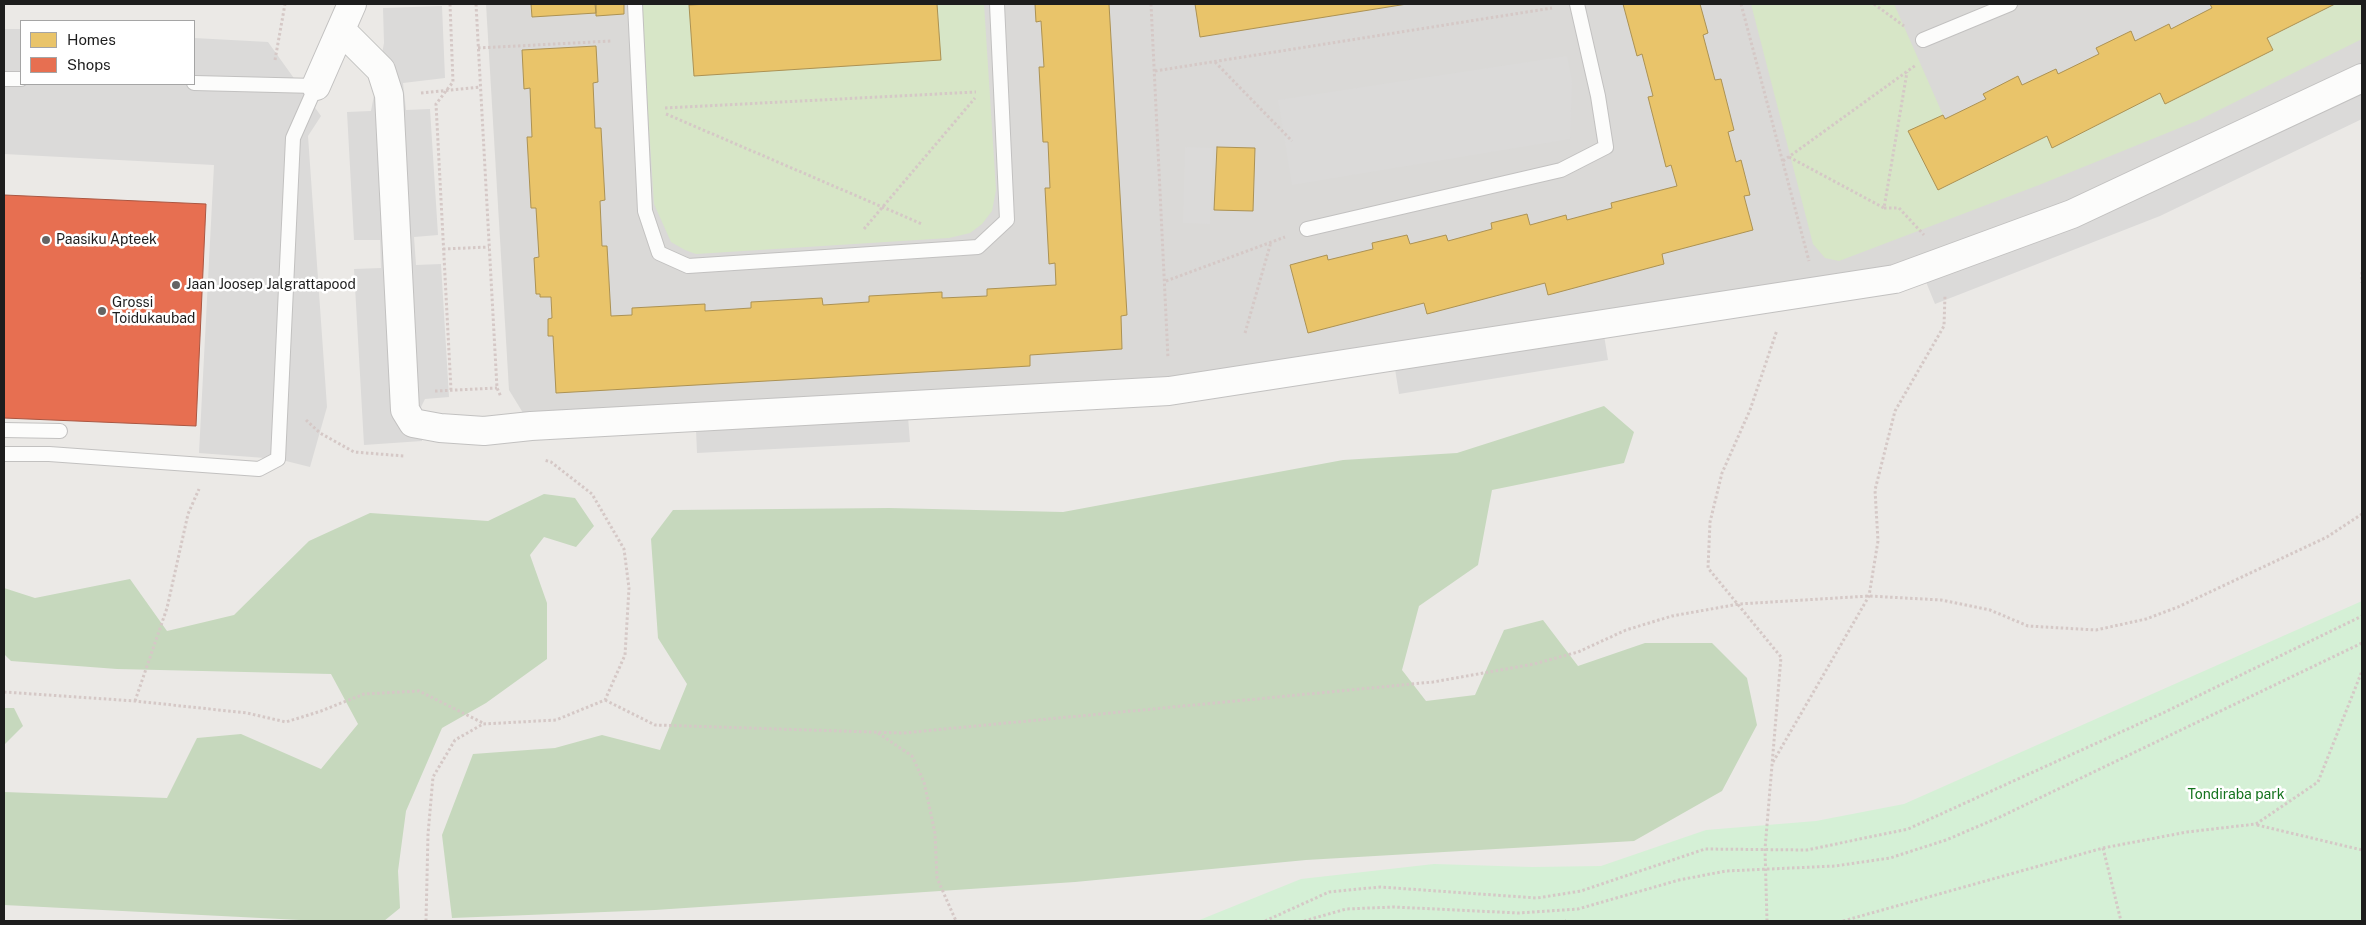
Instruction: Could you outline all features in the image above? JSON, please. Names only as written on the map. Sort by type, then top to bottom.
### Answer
[{"type":"street","points":[[316,86],[342,31],[352,4]]},
{"type":"street","points":[[342,31],[381,70],[389,95],[405,410],[413,422],[440,428],[484,431],[541,426],[1169,391],[1895,279],[2072,214],[2362,78]]},
{"type":"lane","points":[[634,4],[645,210],[659,253],[688,266],[978,248],[1007,220],[997,4]]},
{"type":"lane","points":[[1307,228],[1561,170],[1606,147],[1598,96],[1577,4]]},
{"type":"lane","points":[[1923,40],[2010,4]]},
{"type":"lane","points":[[4,79],[20,79]]},
{"type":"lane","points":[[4,454],[49,454],[259,469],[278,459],[292,138],[316,86],[195,83]]},
{"type":"lane","points":[[4,430],[60,431]]},
{"type":"path","points":[[270,85],[285,4]]},
{"type":"path","points":[[450,4],[453,82],[436,104],[451,390]]},
{"type":"path","points":[[476,4],[497,388],[504,403]]},
{"type":"path","points":[[1151,4],[1166,281],[1169,391]]},
{"type":"path","points":[[1155,71],[1577,4]]},
{"type":"path","points":[[1741,4],[1817,291]]},
{"type":"path","points":[[1782,161],[1920,62],[1923,40],[1874,4]]},
{"type":"path","points":[[478,48],[636,40]]},
{"type":"path","points":[[1214,62],[1292,141]]},
{"type":"path","points":[[1884,208],[1907,72]]},
{"type":"path","points":[[640,110],[980,92],[842,256]]},
{"type":"path","points":[[654,109],[926,225]]},
{"type":"path","points":[[1773,762],[1869,596],[1878,541],[1875,490],[1895,411],[1944,326],[1946,259],[1899,208],[1884,208],[1789,156]]},
{"type":"path","points":[[1166,281],[1307,228]]},
{"type":"path","points":[[1245,333],[1271,242]]},
{"type":"path","points":[[443,249],[489,247]]},
{"type":"path","points":[[2362,272],[2362,282]]},
{"type":"path","points":[[1766,921],[1765,849],[1781,657],[1708,568],[1710,522],[1722,473],[1750,410],[1768,354],[1791,295]]},
{"type":"path","points":[[404,393],[497,388]]},
{"type":"path","points":[[282,397],[320,433],[354,452],[411,455]]},
{"type":"path","points":[[426,921],[428,834],[433,777],[455,740],[483,724],[556,720],[605,700],[625,655],[630,588],[624,549],[592,494],[551,462],[542,459]]},
{"type":"path","points":[[135,701],[168,608],[188,514],[209,466]]},
{"type":"path","points":[[605,700],[655,725],[903,733],[1433,682],[1534,664],[1578,652],[1626,630],[1672,616],[1739,604],[1869,596],[1941,600],[1990,610],[2028,626],[2096,630],[2146,619],[2178,607],[2327,537],[2362,514]]},
{"type":"path","points":[[1265,921],[1329,892],[1380,888],[1537,898],[1581,891],[1705,849],[1807,850],[1908,829],[2165,712],[2362,616]]},
{"type":"path","points":[[1304,921],[1346,909],[1384,907],[1518,913],[1578,909],[1679,880],[1726,871],[1835,866],[1890,858],[1946,840],[2000,817],[2362,643]]},
{"type":"path","points":[[2256,824],[2318,782],[2362,671]]},
{"type":"path","points":[[4,692],[135,701],[247,713],[286,722],[321,712],[364,694],[419,691],[483,724]]},
{"type":"path","points":[[877,732],[912,756],[924,782],[935,833],[938,878],[956,921]]},
{"type":"path","points":[[1843,921],[2103,848],[2187,832],[2256,824],[2362,850]]},
{"type":"path","points":[[2103,848],[2121,921]]},
{"type":"shaded area","points":[[486,4],[2362,4],[2362,79],[1946,259],[1251,378],[531,426],[509,390]]},
{"type":"shaded area","points":[[442,6],[445,78],[403,83],[406,110],[430,109],[438,235],[414,237],[416,265],[441,264],[449,397],[425,399],[421,407],[422,441],[364,445],[354,269],[381,268],[380,240],[354,240],[347,112],[371,111],[384,43],[383,8]]},
{"type":"shaded area","points":[[4,29],[20,29],[20,85],[195,85],[195,38],[268,42],[321,116],[308,136],[327,407],[310,467],[278,459],[199,453],[214,165],[4,154]]},
{"type":"shaded area","points":[[1567,56],[1572,81],[1570,139],[1292,185],[1278,100]]},
{"type":"shaded area","points":[[2362,89],[2362,119],[2160,216],[1935,304],[1924,277]]},
{"type":"shaded area","points":[[1185,147],[1213,148],[1210,224],[1183,223]]},
{"type":"shaded area","points":[[1604,335],[1608,360],[1399,394],[1395,369]]},
{"type":"shaded area","points":[[908,417],[910,442],[697,453],[696,429]]},
{"type":"green space","points":[[641,4],[984,4],[996,190],[992,211],[982,224],[970,233],[949,238],[696,254],[671,242],[654,204]]},
{"type":"green space","points":[[1751,4],[1894,4],[1943,115],[1908,131],[1938,190],[2047,136],[2053,147],[2160,93],[2165,104],[2273,50],[2267,38],[2335,4],[2362,4],[2362,39],[2199,120],[2039,185],[1839,261],[1825,258],[1813,244]]},
{"type":"green space","points":[[1604,406],[1634,432],[1624,463],[1492,490],[1478,565],[1419,606],[1402,670],[1426,701],[1475,695],[1504,630],[1543,620],[1578,666],[1645,643],[1712,643],[1747,678],[1757,725],[1722,791],[1634,841],[1306,860],[1075,882],[655,910],[452,918],[442,835],[473,754],[555,748],[602,735],[660,750],[687,684],[658,638],[651,539],[673,510],[889,508],[1063,512],[1343,460],[1457,453]]},
{"type":"green space","points":[[544,494],[575,498],[594,526],[576,547],[544,537],[530,555],[547,603],[547,659],[486,703],[442,728],[406,811],[398,871],[400,908],[384,921],[320,921],[4,905],[4,792],[167,798],[197,738],[241,734],[321,769],[358,724],[331,674],[117,669],[11,661],[4,654],[4,588],[35,598],[130,579],[167,631],[234,615],[309,541],[370,513],[488,521]]},
{"type":"green space","name":"Tondiraba park","points":[[2362,601],[2362,921],[1197,921],[1301,879],[1434,864],[1532,867],[1601,866],[1706,830],[1816,821],[1904,804]]},
{"type":"green space","points":[[4,708],[14,708],[23,726],[4,745]]},
{"type":"building: Homes","points":[[531,4],[595,4],[596,13],[532,17]]},
{"type":"building: Homes","points":[[596,4],[624,4],[624,14],[596,16]]},
{"type":"building: Homes","points":[[937,4],[941,60],[694,76],[689,5]]},
{"type":"building: Homes","points":[[1035,4],[1109,4],[1127,315],[1121,316],[1122,349],[1030,355],[1030,366],[556,393],[553,336],[548,336],[548,319],[552,318],[551,297],[540,297],[540,294],[536,294],[534,258],[539,257],[536,208],[531,208],[527,137],[532,137],[530,88],[524,89],[522,50],[596,46],[598,82],[593,83],[595,128],[601,128],[605,200],[600,201],[602,246],[607,246],[611,316],[632,315],[632,308],[705,304],[705,311],[751,308],[751,302],[822,298],[823,305],[869,302],[869,296],[942,292],[942,298],[987,296],[987,289],[1056,285],[1055,263],[1049,264],[1045,188],[1050,188],[1048,142],[1043,142],[1039,67],[1044,67],[1041,21],[1036,22]]},
{"type":"building: Homes","points":[[1195,4],[1407,4],[1200,37]]},
{"type":"building: Homes","points":[[1623,4],[1700,4],[1708,33],[1703,35],[1715,80],[1721,79],[1734,130],[1728,132],[1736,162],[1741,160],[1750,195],[1744,196],[1753,230],[1662,254],[1664,264],[1548,295],[1545,283],[1427,314],[1424,303],[1308,333],[1290,265],[1327,255],[1328,260],[1373,249],[1372,243],[1407,235],[1410,244],[1446,235],[1448,241],[1492,229],[1491,223],[1527,214],[1530,225],[1566,215],[1567,220],[1612,208],[1611,203],[1677,186],[1671,165],[1666,167],[1648,97],[1653,96],[1642,54],[1637,56]]},
{"type":"building: Homes","points":[[2210,4],[2335,4],[2267,38],[2273,50],[2165,104],[2160,93],[2052,148],[2047,136],[1938,190],[1908,131],[1943,115],[1945,119],[1986,99],[1983,94],[2018,76],[2022,85],[2056,69],[2058,74],[2099,54],[2096,48],[2131,31],[2135,41],[2169,24],[2171,29],[2212,8]]},
{"type":"building: Homes","points":[[1217,147],[1255,148],[1253,211],[1214,210]]},
{"type":"building: Shops","name":"Grossi Toidukaubad","points":[[4,195],[206,204],[196,426],[4,418]]},
{"type":"place","name":"Paasiku Apteek","points":[[46,240]]},
{"type":"place","name":"Jaan Joosep Jalgrattapood","points":[[176,285]]},
{"type":"place","name":"Grossi Toidukaubad","points":[[102,311]]}]
